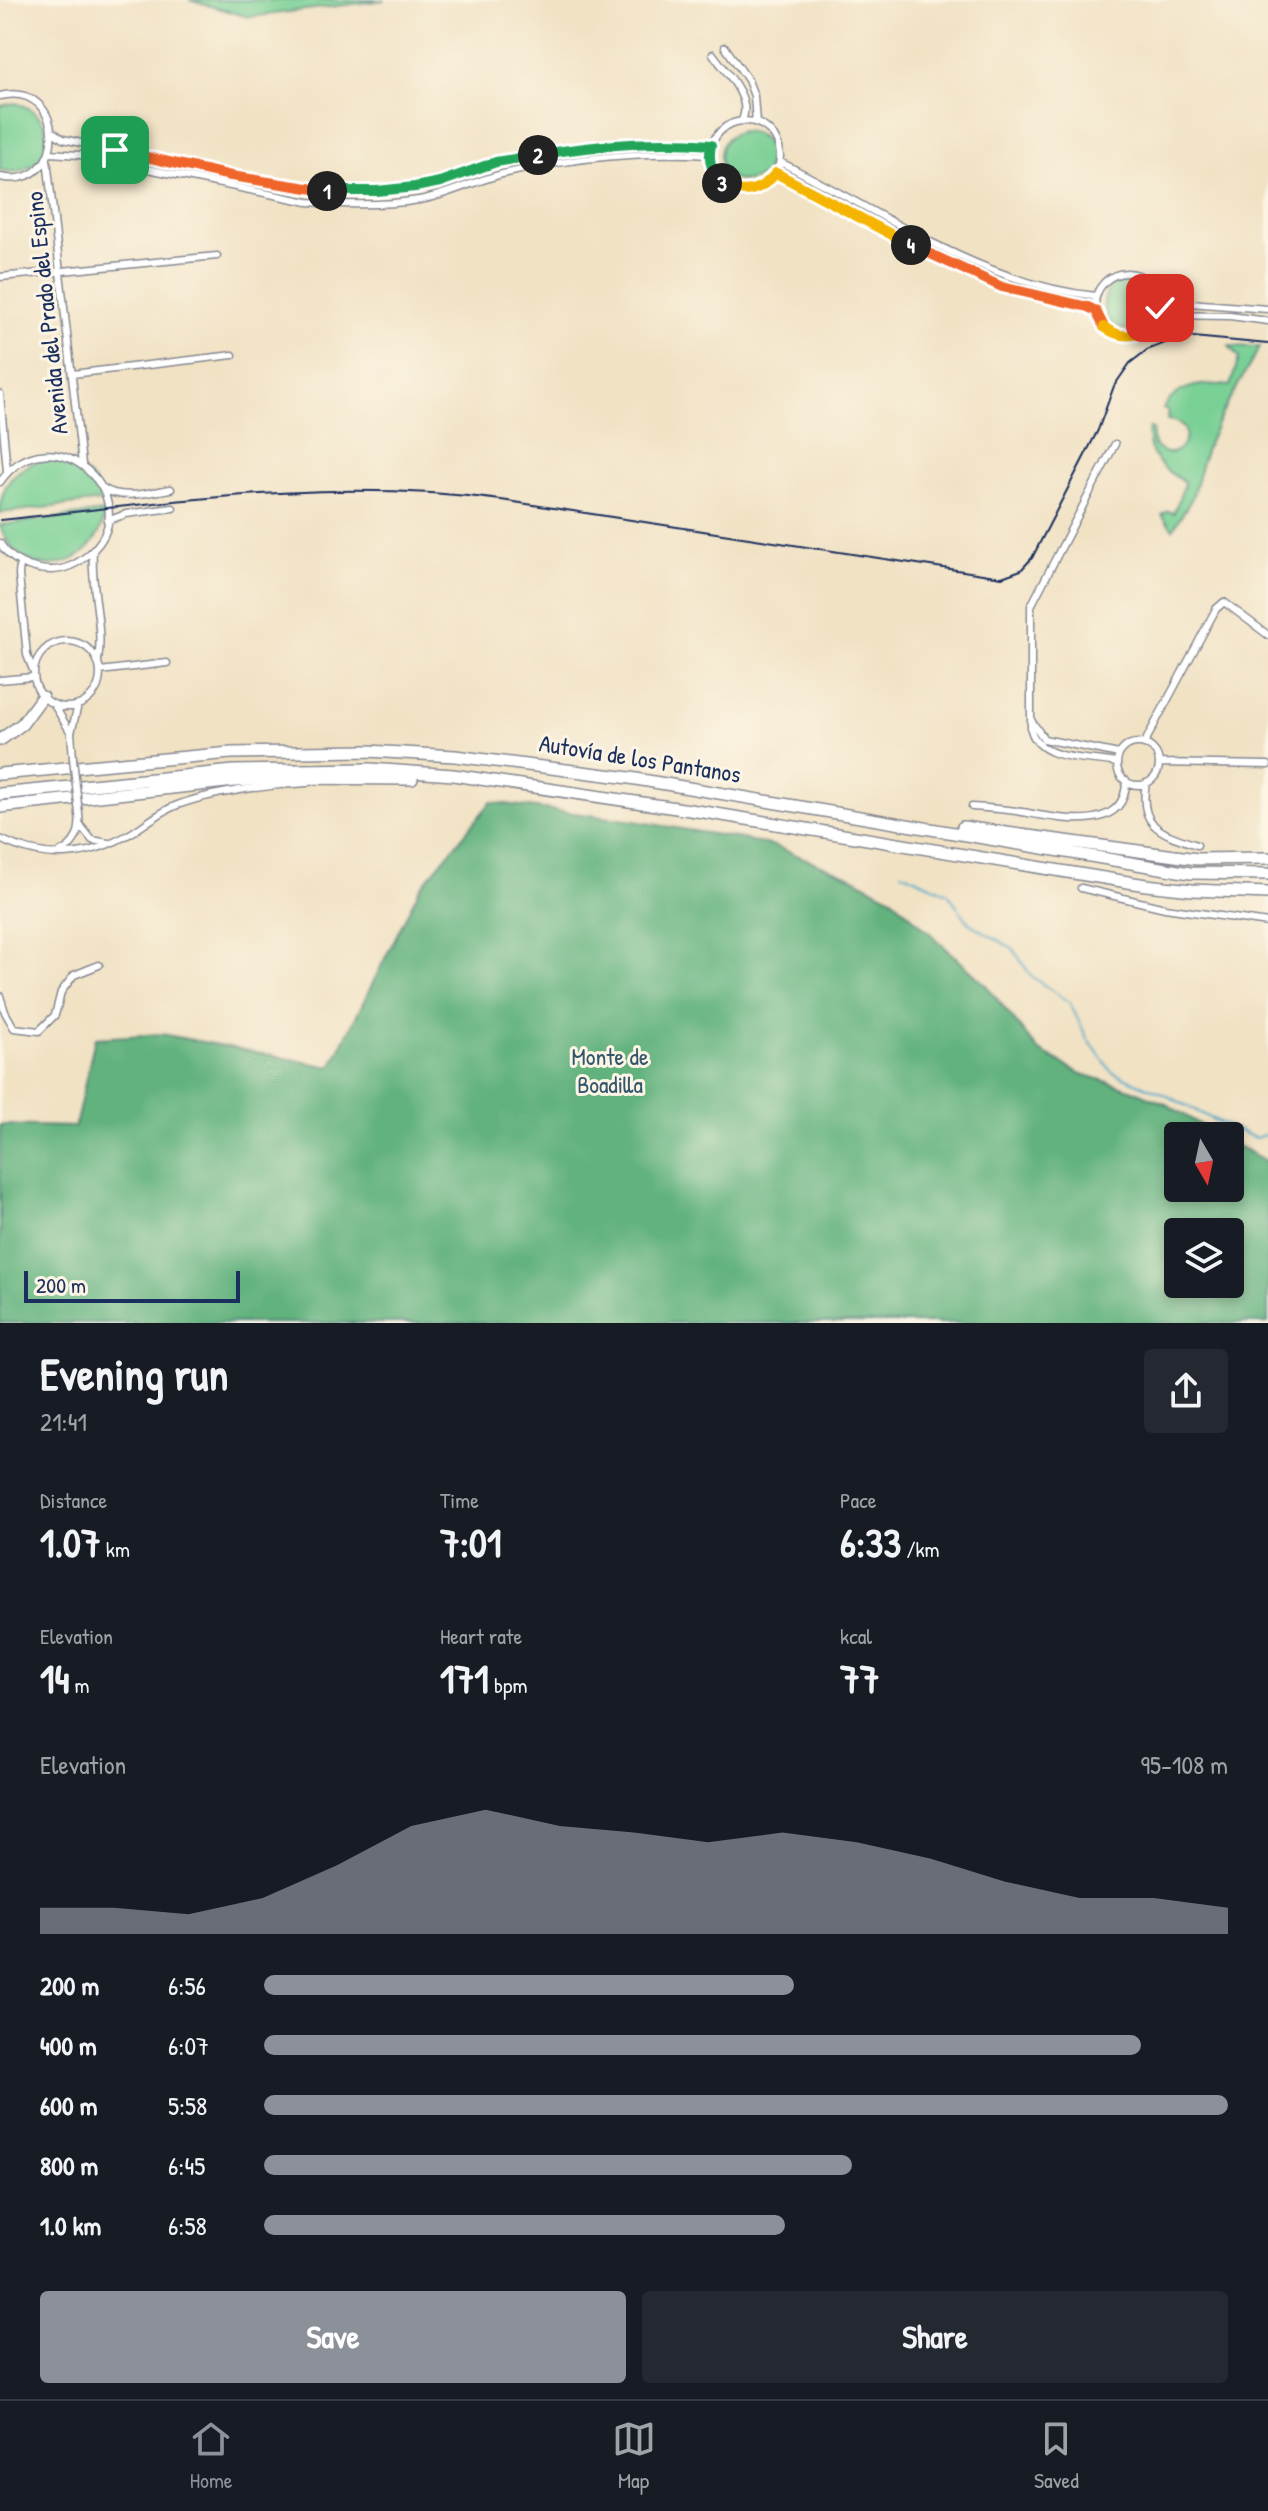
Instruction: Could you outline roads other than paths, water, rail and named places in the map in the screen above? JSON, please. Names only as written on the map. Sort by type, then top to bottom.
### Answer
[{"type":"highway","points":[[0,740],[22,724],[42,697]]},
{"type":"highway","name":"Autovía de los Pantanos","points":[[0,774],[231,753],[368,751],[516,762],[910,824],[1190,873],[1268,874]]},
{"type":"highway","name":"Autovía de los Pantanos","points":[[0,794],[149,778],[287,769],[370,769],[468,777],[680,808],[1132,883],[1192,890],[1268,893]]},
{"type":"highway","points":[[0,807],[235,781],[468,777]]},
{"type":"highway","points":[[910,824],[1010,832],[1197,859],[1268,858]]},
{"type":"street","points":[[725,47],[748,80],[754,96],[756,122]]},
{"type":"street","points":[[713,54],[741,95],[746,112],[742,120]]},
{"type":"street","points":[[0,96],[17,95],[29,99],[48,116],[53,132],[63,139],[307,190],[342,192],[415,187],[440,182],[496,162],[598,146],[711,145]]},
{"type":"street","points":[[742,120],[756,122],[768,128],[776,138],[780,162],[776,173],[767,184],[754,190],[729,188],[712,171],[711,145],[722,128],[742,120]]},
{"type":"street","name":"Avenida del Prado del Espino","points":[[53,132],[48,156],[82,464]]},
{"type":"street","points":[[0,177],[23,177],[38,169],[48,156],[80,155],[229,188],[345,205],[418,200],[504,173],[588,160],[709,155]]},
{"type":"street","points":[[780,162],[971,261],[1044,287],[1096,296]]},
{"type":"street","points":[[776,173],[968,273],[1002,287],[1096,311]]},
{"type":"street","points":[[0,277],[217,256]]},
{"type":"street","points":[[1134,273],[1148,280],[1159,297],[1158,315],[1144,332],[1124,337],[1103,326],[1096,311],[1096,296],[1105,281],[1118,274],[1134,273]]},
{"type":"street","points":[[1159,297],[1176,302],[1268,309]]},
{"type":"street","points":[[1158,315],[1230,316],[1268,321]]},
{"type":"street","points":[[72,374],[233,355]]},
{"type":"street","points":[[0,394],[7,471]]},
{"type":"street","points":[[1115,444],[1031,606],[1031,720],[1033,738],[1040,747],[1051,752],[1117,763]]},
{"type":"street","points":[[0,482],[7,471],[24,460],[43,454],[64,456],[82,464],[111,494],[171,489]]},
{"type":"street","points":[[0,543],[20,563],[39,570],[59,570],[78,563],[93,551],[102,537],[107,521],[103,488]]},
{"type":"street","points":[[107,521],[126,514],[173,508]]},
{"type":"street","points":[[20,563],[27,655],[42,697],[54,705],[66,707],[78,705],[91,695],[100,679],[93,551]]},
{"type":"street","points":[[1144,744],[1216,609],[1224,602],[1268,635]]},
{"type":"street","points":[[33,673],[40,653],[50,645],[67,640],[91,650],[98,661]]},
{"type":"street","points":[[100,671],[167,663]]},
{"type":"street","points":[[0,680],[33,673]]},
{"type":"street","points":[[54,705],[71,733]]},
{"type":"street","points":[[53,855],[72,845],[80,825],[71,733],[78,705]]},
{"type":"street","points":[[1031,720],[1044,739],[1119,754]]},
{"type":"street","points":[[1132,743],[1144,744],[1156,753],[1159,763],[1154,777],[1146,783],[1136,784],[1119,773],[1117,763],[1119,754],[1132,743]]},
{"type":"street","points":[[1159,763],[1268,765]]},
{"type":"street","points":[[0,839],[26,850],[53,855],[85,853],[112,843],[171,807],[200,797],[279,785],[370,779]]},
{"type":"street","points":[[972,807],[1076,821],[1099,818],[1115,810],[1122,801],[1126,780]]},
{"type":"street","points":[[1146,783],[1143,798],[1151,824],[1164,834],[1197,845]]},
{"type":"street","points":[[80,825],[92,840],[112,843]]},
{"type":"street","points":[[1081,888],[1165,908],[1268,923]]},
{"type":"street","points":[[0,996],[14,1028],[39,1031],[55,1015],[61,992],[74,975],[99,965]]},
{"type":"waterway","points":[[902,872],[948,893],[969,923],[1013,949],[1031,976],[1070,1003],[1087,1038],[1112,1072],[1255,1138],[1268,1134]]},
{"type":"tram line","points":[[0,520],[188,500],[313,491],[438,494],[501,500],[1002,577],[1021,570],[1032,558],[1098,430],[1114,386],[1130,363],[1147,350],[1175,339],[1193,337],[1268,344]]},
{"type":"park label","name":"Monte de Boadilla","points":[[610,1071]]}]
